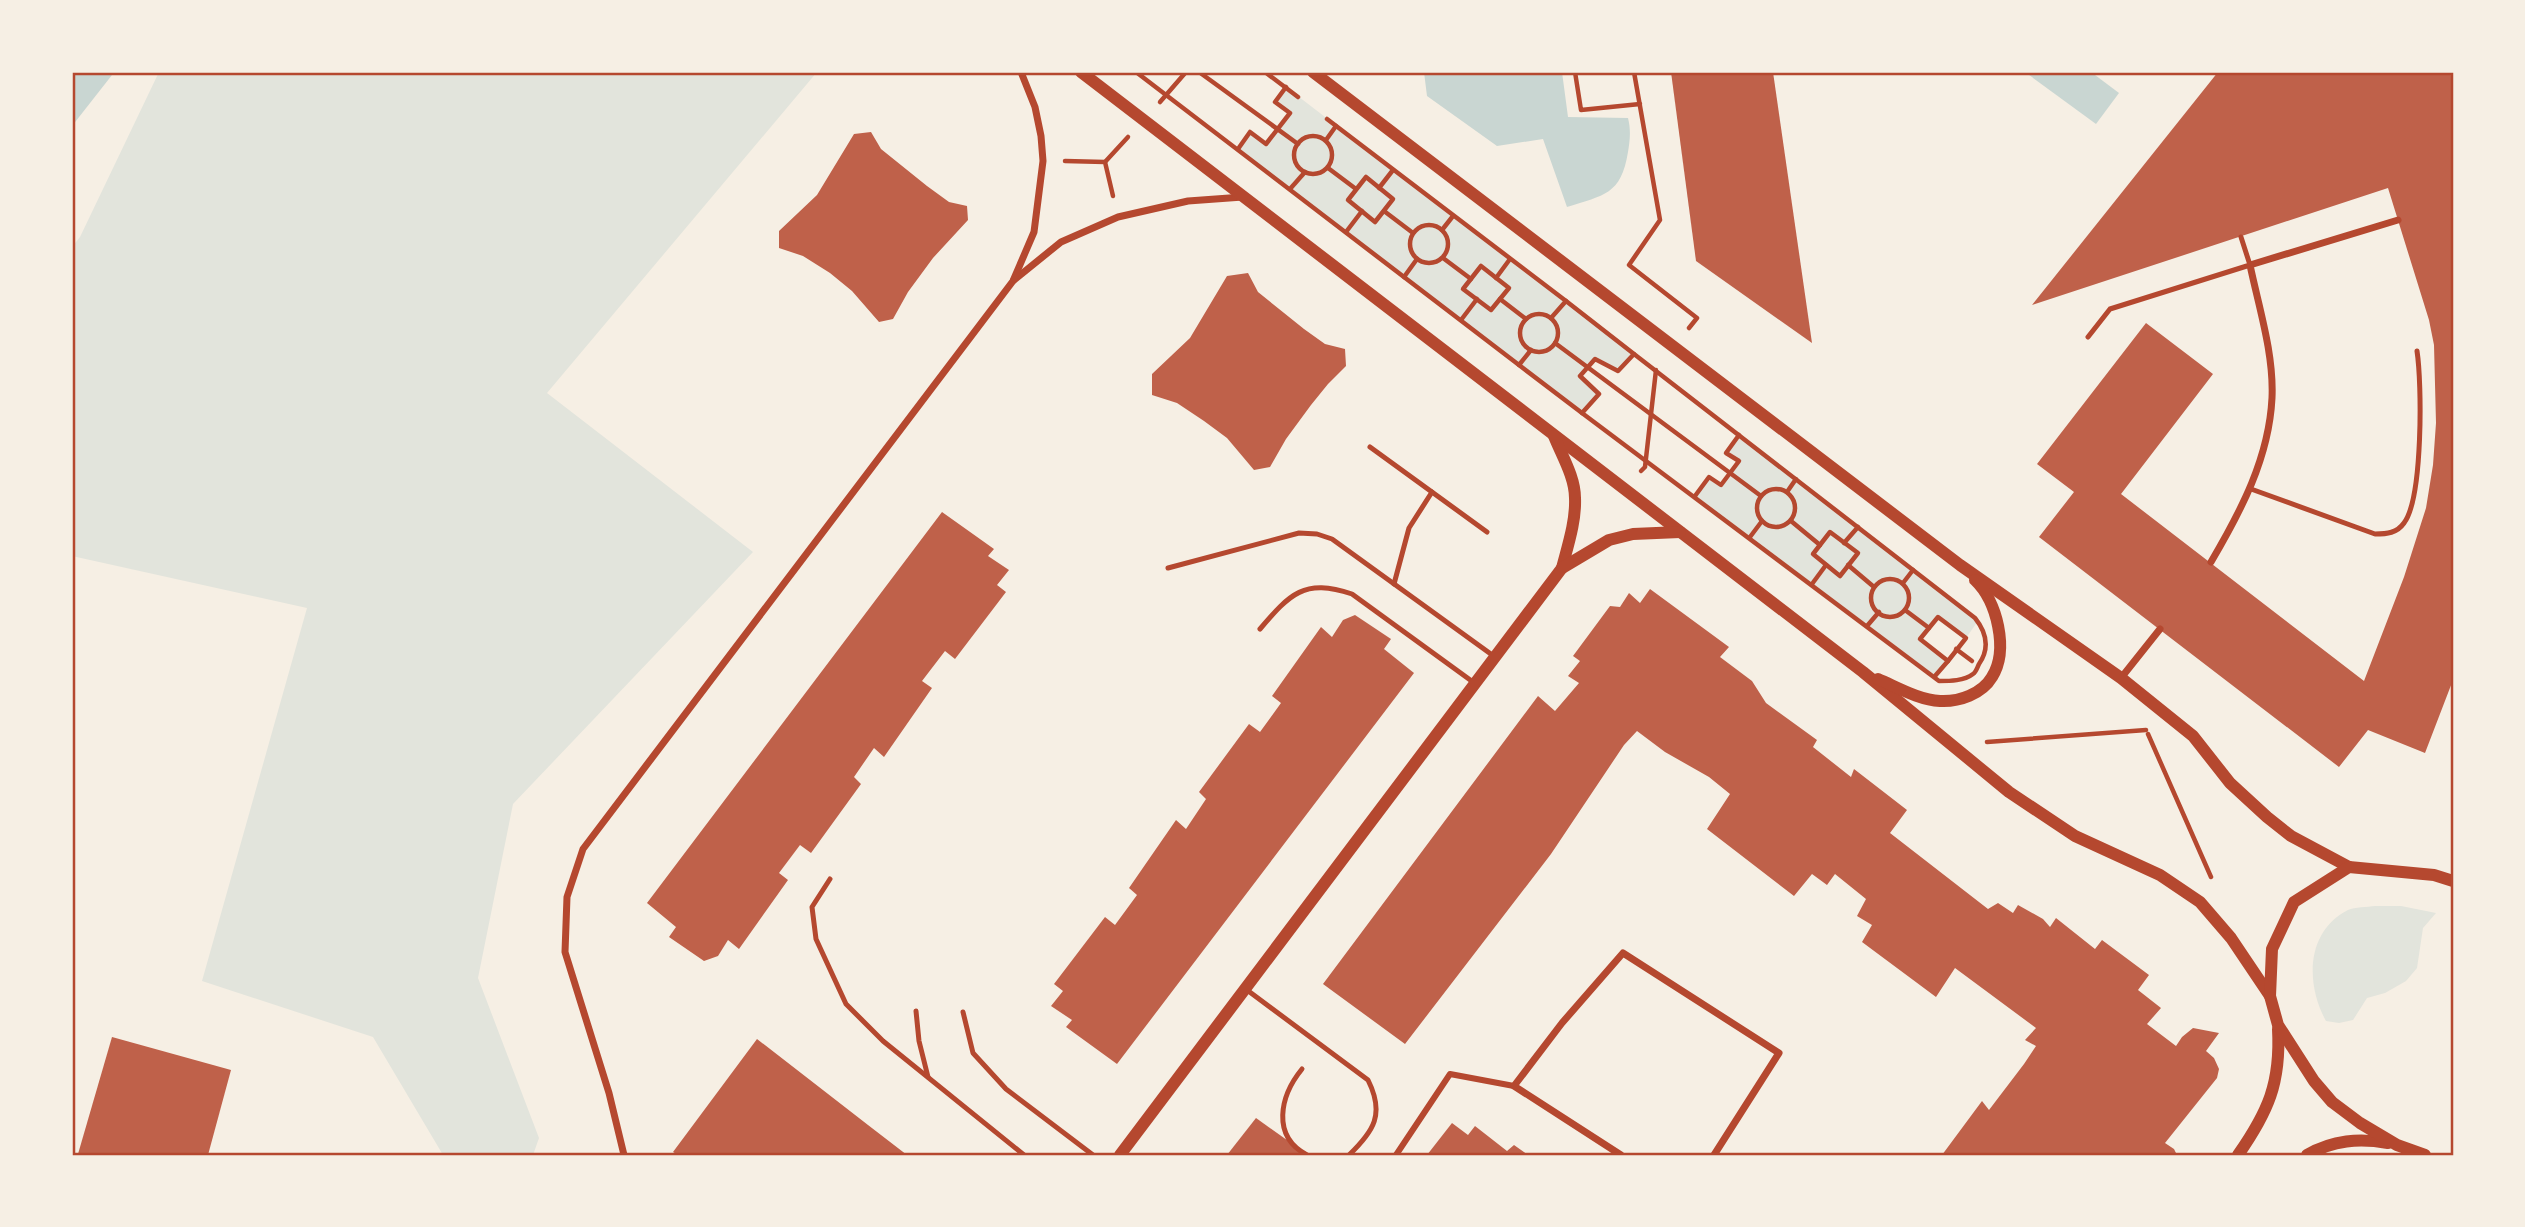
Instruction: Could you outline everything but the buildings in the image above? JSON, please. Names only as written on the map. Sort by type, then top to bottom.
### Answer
[{"type":"street","points":[[1013,281],[1034,232],[1043,161],[1035,107],[1021,72]]},
{"type":"street","points":[[1081,72],[1863,672],[2009,792],[2075,836],[2160,875],[2200,902],[2231,939],[2270,996]]},
{"type":"street","points":[[1313,72],[1960,565],[2162,710],[2193,736],[2230,783],[2291,836],[2349,867],[2434,875],[2453,881]]},
{"type":"street","points":[[624,1155],[609,1093],[565,952],[567,897],[583,849],[1013,281],[1061,242],[1118,217],[1188,201],[1245,197]]},
{"type":"street","points":[[2211,562],[2251,489],[2268,429],[2272,396],[2270,361],[2250,265],[2398,220]]},
{"type":"street","points":[[1554,436],[1572,478],[1575,496],[1574,516],[1562,568]]},
{"type":"street","points":[[1120,1155],[1562,568],[1609,540],[1633,534],[1680,532]]},
{"type":"street","points":[[1863,672],[1910,693],[1938,701],[1962,699],[1980,691],[1993,677],[1999,657],[1995,614],[1983,587],[1960,565]]},
{"type":"street","points":[[2121,678],[2160,629]]},
{"type":"street","points":[[2238,1155],[2268,1106],[2277,1078],[2280,1056],[2278,1026],[2270,996],[2272,949],[2294,902],[2349,867]]},
{"type":"street","points":[[2434,875],[2453,867]]},
{"type":"street","points":[[1514,1086],[1562,1023],[1623,953],[1779,1053],[1714,1155]]},
{"type":"street","points":[[2278,1026],[2314,1082],[2332,1102],[2397,1145]]},
{"type":"street","points":[[1396,1155],[1450,1074],[1514,1086],[1621,1155]]},
{"type":"street","points":[[2307,1155],[2339,1142],[2368,1140],[2397,1145],[2425,1155]]},
{"type":"lane","points":[[2088,337],[2110,309],[2250,265],[2241,237]]},
{"type":"lane","points":[[2251,489],[2375,534],[2389,534],[2399,530],[2412,511],[2417,467],[2420,409],[2417,351]]},
{"type":"lane","points":[[1370,447],[1487,532]]},
{"type":"lane","points":[[1394,584],[1409,528],[1432,492]]},
{"type":"lane","points":[[1168,568],[1299,533],[1317,534],[1332,539],[1495,657]]},
{"type":"lane","points":[[1260,629],[1286,599],[1309,588],[1331,587],[1352,594],[1475,683]]},
{"type":"lane","points":[[830,879],[812,907],[816,939],[846,1004],[883,1041],[1024,1155]]},
{"type":"lane","points":[[1245,989],[1368,1080],[1376,1095],[1377,1117],[1366,1139],[1349,1155]]},
{"type":"lane","points":[[916,1012],[919,1041],[928,1077]]},
{"type":"lane","points":[[963,1012],[973,1054],[1006,1090],[1093,1155]]},
{"type":"lane","points":[[1302,1069],[1291,1082],[1283,1107],[1283,1128],[1292,1146],[1307,1155]]},
{"type":"path","points":[[1136,72],[1582,413],[1939,681],[1957,680],[1973,674],[1985,656],[1986,641],[1983,627],[1975,618],[1326,118]]},
{"type":"path","points":[[1199,72],[1298,144]]},
{"type":"path","points":[[1265,72],[1306,103]]},
{"type":"path","points":[[1575,72],[1581,110],[1640,104]]},
{"type":"path","points":[[1625,490],[1645,467],[1656,370],[1697,318],[1629,265],[1660,220],[1634,72]]},
{"type":"path","points":[[1238,149],[1250,132],[1266,144],[1290,113],[1275,102],[1286,88]]},
{"type":"path","points":[[1326,140],[1336,126]]},
{"type":"path","points":[[1314,135],[1326,140],[1332,150],[1328,168],[1317,173],[1305,172],[1296,163],[1294,156],[1298,144],[1314,135]]},
{"type":"path","points":[[1043,161],[1105,162],[1118,217]]},
{"type":"path","points":[[1328,168],[1356,190]]},
{"type":"path","points":[[1379,188],[1393,170]]},
{"type":"path","points":[[1290,189],[1305,172]]},
{"type":"path","points":[[1366,177],[1379,188],[1393,199],[1376,222],[1348,200],[1366,177]]},
{"type":"path","points":[[1346,232],[1362,211]]},
{"type":"path","points":[[1384,211],[1413,233]]},
{"type":"path","points":[[1441,230],[1453,216]]},
{"type":"path","points":[[1423,226],[1441,230],[1448,247],[1443,258],[1433,264],[1417,259],[1410,246],[1413,233],[1423,226]]},
{"type":"path","points":[[1443,258],[1471,279]]},
{"type":"path","points":[[1404,277],[1417,259]]},
{"type":"path","points":[[1496,278],[1510,259]]},
{"type":"path","points":[[1481,266],[1496,278],[1509,288],[1491,310],[1464,289],[1481,266]]},
{"type":"path","points":[[1461,320],[1477,299]]},
{"type":"path","points":[[1500,299],[1526,319]]},
{"type":"path","points":[[1551,318],[1566,301]]},
{"type":"path","points":[[1541,313],[1551,318],[1558,328],[1555,343],[1543,351],[1531,350],[1520,334],[1526,319],[1541,313]]},
{"type":"path","points":[[1555,343],[1760,496]]},
{"type":"path","points":[[1520,365],[1531,350]]},
{"type":"path","points":[[1582,413],[1599,394],[1580,376],[1595,359],[1619,371],[1634,354]]},
{"type":"path","points":[[1695,496],[1709,477],[1721,485],[1739,461],[1726,453],[1739,435]]},
{"type":"path","points":[[1787,492],[1796,479]]},
{"type":"path","points":[[1771,489],[1787,492],[1795,504],[1791,521],[1774,527],[1762,521],[1757,509],[1760,496],[1771,489]]},
{"type":"path","points":[[1750,537],[1762,521]]},
{"type":"path","points":[[1791,521],[1820,545]]},
{"type":"path","points":[[1844,543],[1858,527]]},
{"type":"path","points":[[1830,532],[1844,543],[1858,553],[1840,576],[1812,554],[1830,532]]},
{"type":"path","points":[[1812,584],[1826,565]]},
{"type":"path","points":[[1848,565],[1874,587]]},
{"type":"path","points":[[1903,583],[1913,570]]},
{"type":"path","points":[[1885,579],[1903,583],[1909,593],[1905,610],[1900,614],[1888,617],[1872,605],[1874,587],[1885,579]]},
{"type":"path","points":[[1905,610],[1929,628]]},
{"type":"path","points":[[1867,626],[1879,612]]},
{"type":"path","points":[[1934,676],[1948,661],[1966,638],[1938,617],[1920,639],[1948,661]]},
{"type":"path","points":[[1956,649],[1978,666]]},
{"type":"path","points":[[1970,760],[1985,742],[2146,730],[2162,710]]},
{"type":"path","points":[[2146,730],[2215,885],[2200,902]]},
{"type":"shaded area","points":[[72,72],[108,72],[112,75],[72,126]]},
{"type":"shaded area","points":[[159,72],[817,72],[547,393],[753,552],[513,804],[478,978],[539,1138],[533,1155],[443,1155],[373,1037],[202,981],[307,608],[72,556],[72,247],[80,237]]},
{"type":"shaded area","points":[[1424,72],[1562,72],[1568,117],[1628,118],[1629,143],[1621,177],[1601,196],[1567,207],[1543,139],[1497,146],[1427,96]]},
{"type":"shaded area","points":[[2025,72],[2091,72],[2119,93],[2096,124]]},
{"type":"shaded area","points":[[1286,87],[1634,354],[1618,371],[1595,360],[1580,375],[1599,394],[1582,413],[1238,149],[1250,132],[1266,143],[1289,113],[1275,102]]},
{"type":"shaded area","points":[[1739,435],[1978,621],[1966,638],[1938,617],[1921,639],[1948,661],[1934,676],[1695,496],[1709,477],[1720,485],[1738,462],[1726,453]]},
{"type":"shaded area","points":[[2401,906],[2436,913],[2423,928],[2417,968],[2406,981],[2385,993],[2367,998],[2353,1020],[2339,1023],[2326,1021],[2319,1007],[2313,976],[2317,945],[2334,920],[2348,910]]}]
